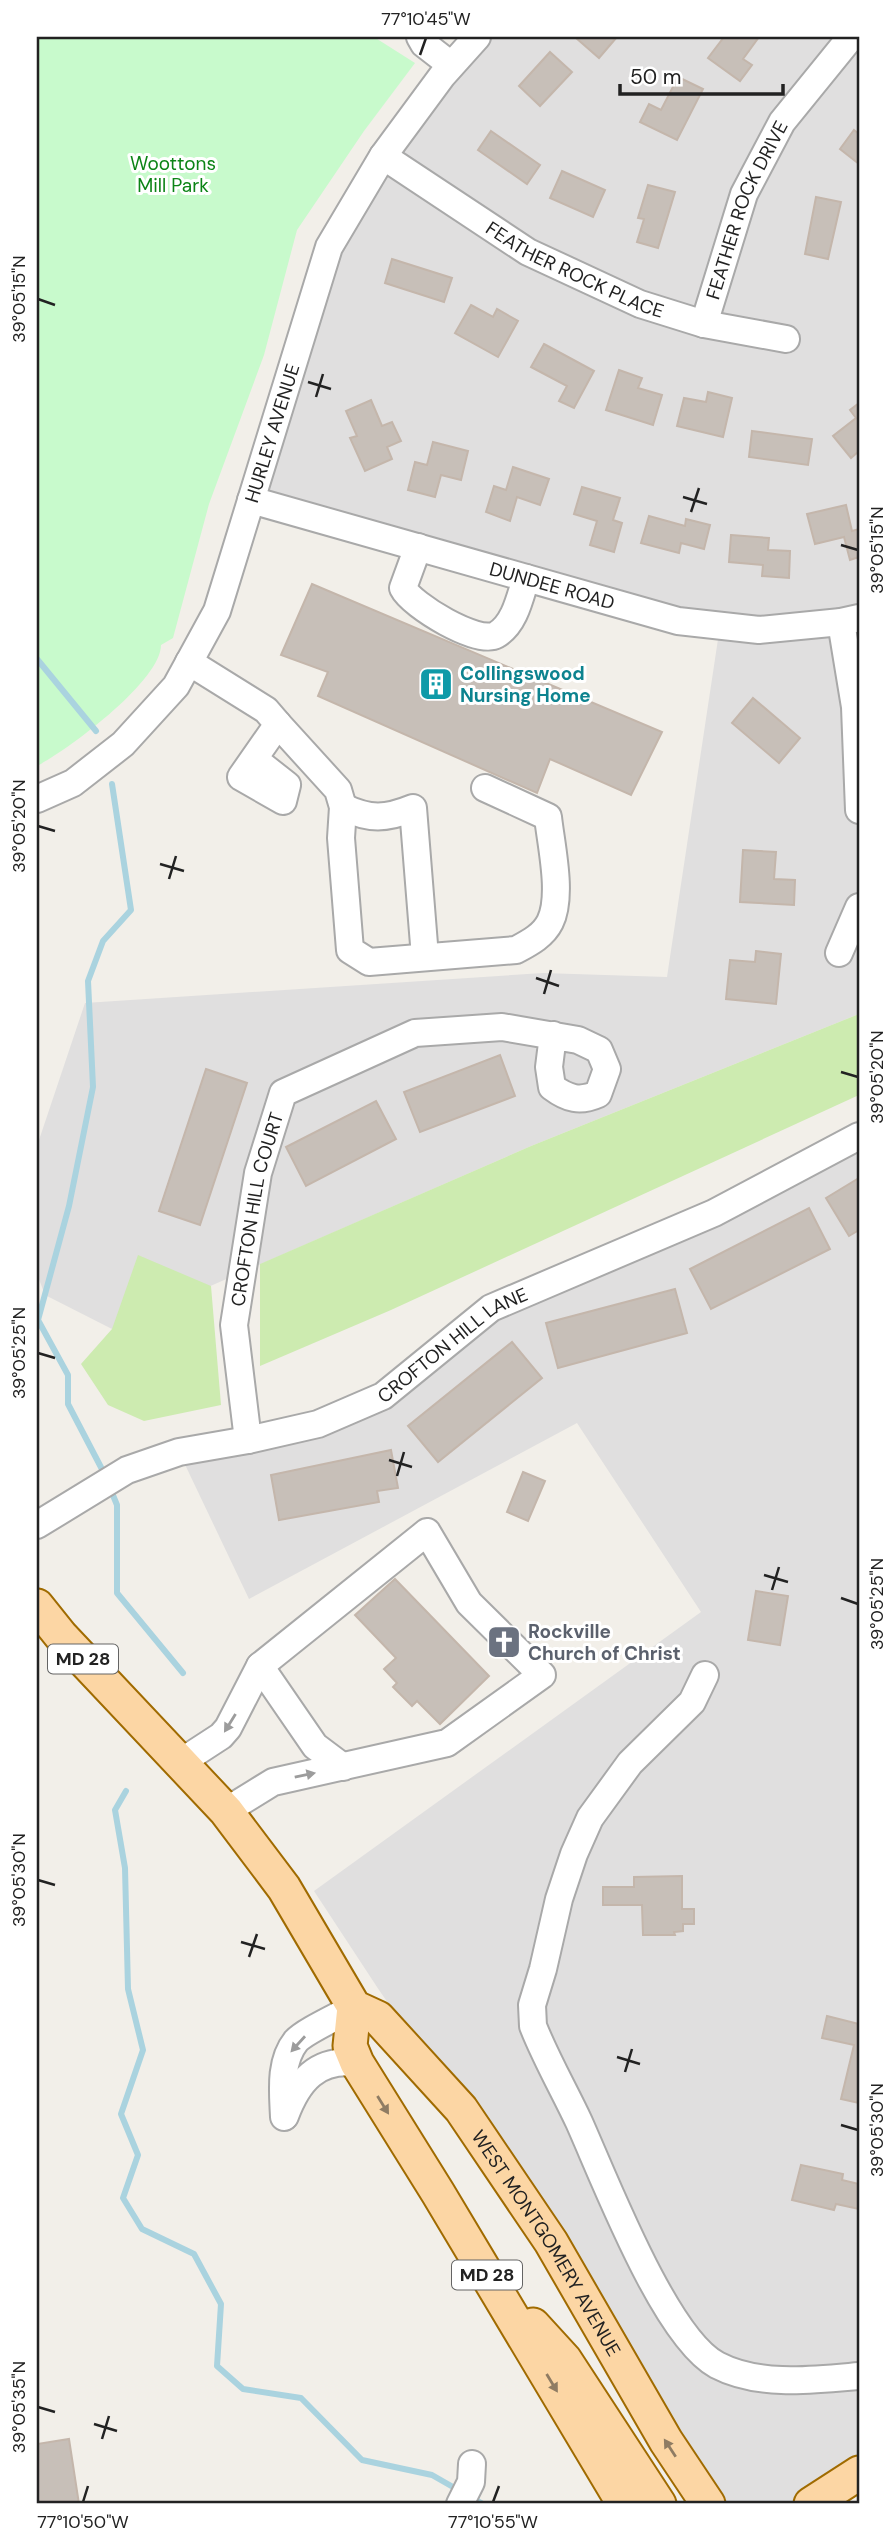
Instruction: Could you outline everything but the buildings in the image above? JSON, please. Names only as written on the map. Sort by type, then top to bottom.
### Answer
[{"type":"main road","name":"WEST MONTGOMERY AVENUE","points":[[37,1606],[61,1636],[226,1811],[284,1888],[354,2007],[378,2018],[461,2109],[551,2242],[666,2441],[708,2504]]},
{"type":"main road","name":"MD 28","points":[[354,2007],[350,2046],[357,2063],[624,2504]]},
{"type":"main road","points":[[488,2277],[565,2360],[659,2504]]},
{"type":"main road","points":[[811,2504],[859,2473]]},
{"type":"street","points":[[420,37],[424,44],[451,65]]},
{"type":"street","name":"HURLEY AVENUE","points":[[37,799],[73,783],[122,744],[176,686],[217,611],[329,247],[383,156],[451,65],[477,37]]},
{"type":"street","name":"FEATHER ROCK DRIVE","points":[[704,324],[744,194],[782,122],[851,37]]},
{"type":"street","name":"FEATHER ROCK PLACE","points":[[383,156],[528,253],[640,304],[704,324],[786,339]]},
{"type":"street","name":"DUNDEE ROAD","points":[[251,500],[678,621],[760,630],[850,620]]},
{"type":"street","points":[[418,547],[403,588],[407,597],[423,609],[479,637],[494,636],[506,626],[516,609],[526,578]]},
{"type":"street","points":[[850,620],[859,810]]},
{"type":"street","points":[[189,662],[266,710],[338,790],[343,807],[341,838],[350,950],[369,962],[516,950],[534,940],[550,922],[556,894],[548,817],[485,788]]},
{"type":"street","points":[[254,759],[278,724]]},
{"type":"street","points":[[343,807],[359,815],[376,817],[393,817],[413,808],[425,957]]},
{"type":"street","points":[[839,953],[859,906]]},
{"type":"street","name":"CROFTON HILL COURT","points":[[248,1440],[234,1325],[258,1173],[283,1093],[415,1033],[502,1027],[553,1035]]},
{"type":"street","name":"CROFTON HILL LANE","points":[[37,1525],[127,1470],[179,1452],[318,1424],[383,1396],[491,1308],[714,1213],[859,1136]]},
{"type":"street","points":[[181,1762],[229,1728],[260,1666],[427,1532],[469,1603],[542,1675],[447,1743],[265,1785],[226,1811]]},
{"type":"street","points":[[260,1666],[316,1746],[343,1767]]},
{"type":"street","points":[[705,1675],[692,1702],[630,1763],[590,1818],[559,1899],[532,2005],[533,2026],[648,2271],[678,2326],[702,2355],[733,2372],[760,2378],[859,2376]]},
{"type":"street","points":[[354,2007],[297,2040],[288,2057],[282,2084],[284,2117],[292,2098],[311,2072],[344,2061],[357,2063]]},
{"type":"shaded area","points":[[477,37],[859,37],[859,1014],[531,1146],[112,1329],[45,1295],[37,1274],[37,1146],[85,1003],[543,973],[667,977],[720,626],[251,500],[329,247]]},
{"type":"shaded area","points":[[859,1136],[859,2476],[814,2504],[708,2504],[498,2161],[314,1891],[701,1612],[577,1423],[249,1599],[179,1452],[318,1424],[491,1308]]},
{"type":"green space","name":"Woottons Mill Park","points":[[37,37],[374,37],[415,63],[364,131],[297,230],[264,355],[209,504],[173,638],[161,645],[157,660],[146,677],[111,713],[37,766]]},
{"type":"green space","points":[[859,1014],[859,1095],[391,1310],[260,1366],[260,1264],[531,1146]]},
{"type":"green space","points":[[138,1255],[211,1286],[221,1405],[144,1421],[108,1405],[81,1364],[112,1329]]},
{"type":"waterway","points":[[37,659],[96,731]]},
{"type":"waterway","points":[[105,1475],[68,1404],[68,1375],[38,1320],[69,1206],[93,1087],[88,981],[103,941],[131,910],[112,784]]},
{"type":"waterway","points":[[110,1488],[117,1505],[117,1593],[183,1673]]},
{"type":"waterway","points":[[126,1791],[115,1810],[125,1868],[128,1989],[143,2050],[121,2114],[138,2155],[123,2198],[142,2229],[194,2254],[221,2304],[217,2366],[243,2389],[301,2398],[362,2460],[432,2475],[460,2491]]},
{"type":"waterway","points":[[469,2496],[483,2504]]},
{"type":"place","name":"Collingswood Nursing Home","points":[[436,684]]},
{"type":"place","name":"Rockville Church of Christ","points":[[504,1642]]}]
